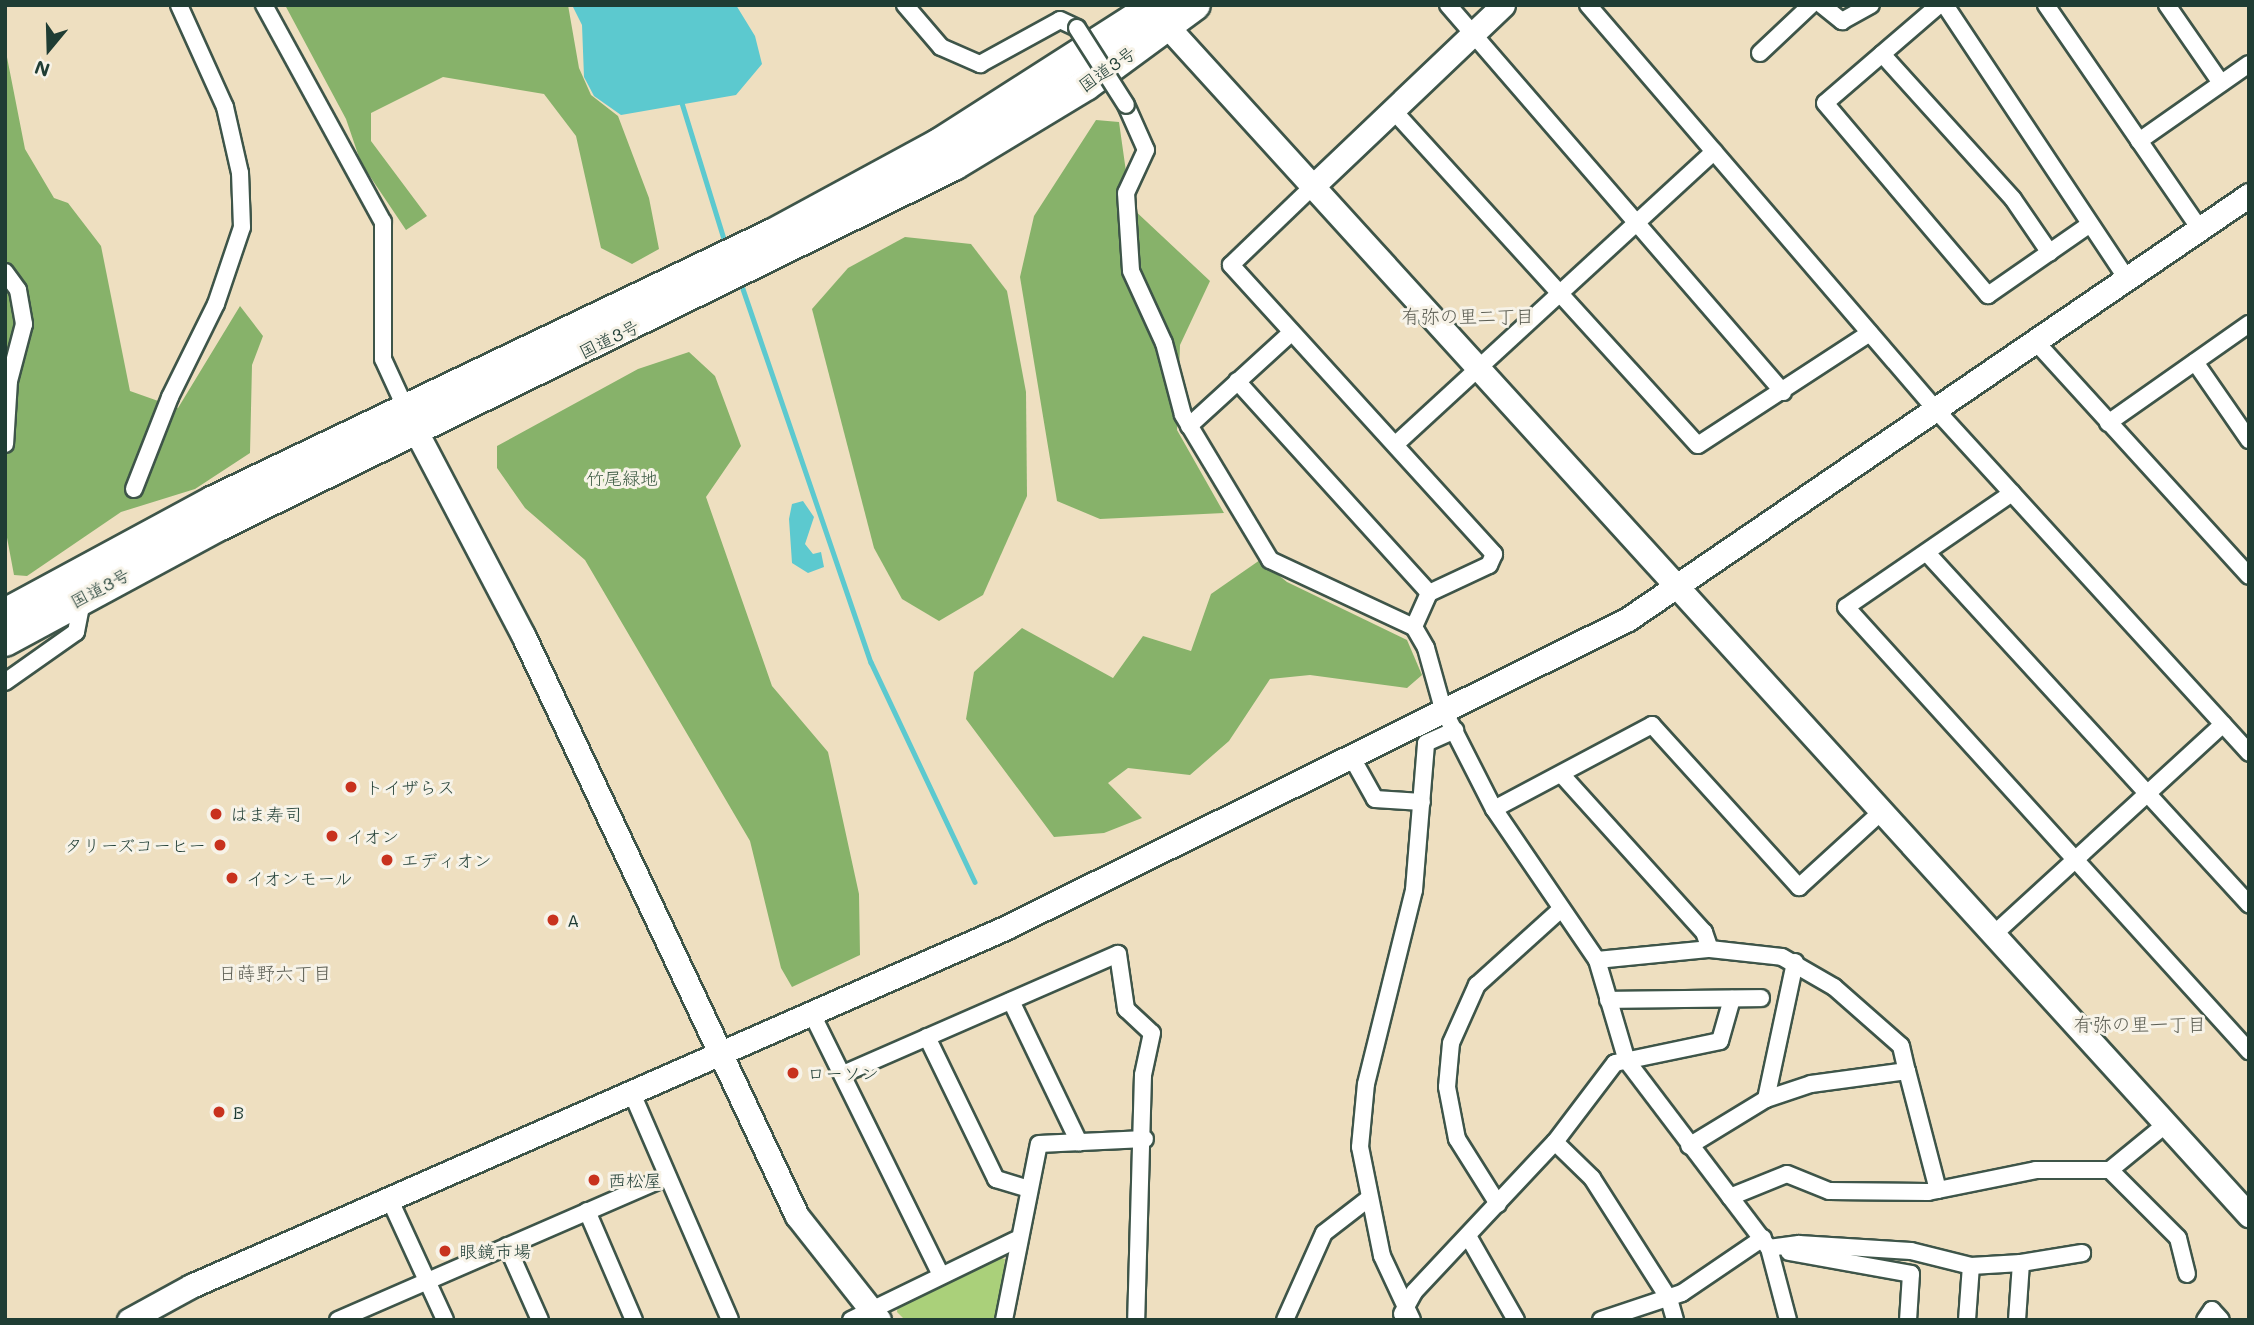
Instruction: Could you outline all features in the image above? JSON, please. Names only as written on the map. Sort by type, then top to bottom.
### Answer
[{"type":"highway","name":"国道3号","points":[[5,642],[83,596],[410,420],[780,242],[1156,11],[1195,5]]},
{"type":"highway","name":"国道3号","points":[[5,614],[202,507],[410,420]]},
{"type":"street","points":[[134,489],[170,397],[216,304],[242,227],[240,173],[225,107],[179,5]]},
{"type":"street","points":[[264,5],[383,222],[383,359],[410,420],[523,635],[717,1055],[797,1216],[867,1316],[941,1275],[1016,1240]]},
{"type":"street","points":[[905,5],[941,47],[980,64],[1060,20],[1077,28],[1126,105],[1146,150],[1126,193],[1131,271],[1164,342],[1189,426],[1270,560],[1414,627],[1426,648],[1443,709],[1494,809],[1559,911],[1597,960],[1627,1061],[1689,1146],[1766,1243],[1787,1320]]},
{"type":"street","points":[[1448,5],[1783,392]]},
{"type":"street","points":[[1414,627],[1429,593],[1489,565],[1494,554],[1231,265],[1503,5]]},
{"type":"street","points":[[1588,5],[1937,411],[2249,753]]},
{"type":"street","points":[[1760,53],[1811,5]]},
{"type":"street","points":[[1822,5],[1842,21],[1871,5]]},
{"type":"street","points":[[2090,224],[1988,295],[1825,103],[1942,5],[2090,224],[2127,279]]},
{"type":"street","points":[[2046,5],[2200,229]]},
{"type":"street","points":[[2167,5],[2221,83]]},
{"type":"street","points":[[1156,11],[1311,187],[1676,590],[2248,1214]]},
{"type":"street","points":[[1882,54],[2013,199],[2050,253]]},
{"type":"street","points":[[2139,141],[2249,64]]},
{"type":"street","points":[[1392,109],[1698,445],[1870,333]]},
{"type":"street","points":[[1396,444],[1714,152]]},
{"type":"street","points":[[129,1320],[156,1313],[389,1198],[1041,910],[1676,590],[2249,195]]},
{"type":"street","points":[[5,272],[18,290],[24,324],[10,374],[5,444]]},
{"type":"street","points":[[2108,423],[2249,324]]},
{"type":"street","points":[[1189,426],[1292,332]]},
{"type":"street","points":[[2036,342],[2249,576]]},
{"type":"street","points":[[2195,362],[2249,440]]},
{"type":"street","points":[[1237,381],[1429,593]]},
{"type":"street","points":[[2012,493],[1846,607],[2249,1051]]},
{"type":"street","points":[[1927,553],[2249,905]]},
{"type":"street","points":[[5,682],[76,632],[83,596]]},
{"type":"street","points":[[1993,935],[2223,724]]},
{"type":"street","points":[[1494,809],[1562,775],[1651,725],[1799,887],[1881,813]]},
{"type":"street","points":[[1455,730],[1426,743],[1414,890],[1366,1084],[1360,1147],[1368,1199],[1391,1282],[1406,1315],[1468,1236],[1555,1142],[1615,1063],[1720,1041],[1732,999]]},
{"type":"street","points":[[1351,756],[1375,799],[1422,803]]},
{"type":"street","points":[[1562,775],[1704,932],[1710,949]]},
{"type":"street","points":[[1498,1204],[1457,1139],[1447,1087],[1451,1043],[1477,985],[1559,911]]},
{"type":"street","points":[[1597,960],[1710,949],[1796,962],[1852,1001],[1901,1046],[1938,1190]]},
{"type":"street","points":[[843,1074],[1118,954],[1126,1009],[1152,1033],[1143,1075],[1145,1139],[1136,1320]]},
{"type":"street","points":[[1766,1099],[1796,962]]},
{"type":"street","points":[[1608,1000],[1760,998]]},
{"type":"street","points":[[1011,1001],[1079,1142]]},
{"type":"street","points":[[811,1012],[941,1275]]},
{"type":"street","points":[[927,1037],[996,1179],[1028,1189]]},
{"type":"street","points":[[1689,1146],[1766,1099],[1811,1084],[1906,1071]]},
{"type":"street","points":[[631,1091],[730,1320]]},
{"type":"street","points":[[1730,1197],[1787,1174],[1829,1191],[1938,1190],[2036,1170],[2110,1170],[2165,1125]]},
{"type":"street","points":[[1004,1320],[1016,1240],[1039,1144],[1145,1139]]},
{"type":"street","points":[[1555,1142],[1592,1178],[1670,1299],[1675,1320]]},
{"type":"street","points":[[2110,1170],[2178,1238],[2187,1274]]},
{"type":"street","points":[[345,1318],[667,1177]]},
{"type":"street","points":[[389,1198],[445,1320]]},
{"type":"street","points":[[1285,1320],[1324,1233],[1368,1199]]},
{"type":"street","points":[[587,1211],[634,1320]]},
{"type":"street","points":[[1468,1236],[1516,1320]]},
{"type":"street","points":[[1766,1243],[1911,1274],[1908,1320]]},
{"type":"street","points":[[1601,1320],[1670,1299],[1766,1243],[1911,1251],[1971,1266],[2021,1263],[2082,1253]]},
{"type":"street","points":[[507,1246],[540,1320]]},
{"type":"street","points":[[2017,1320],[2021,1263]]},
{"type":"street","points":[[1967,1320],[1971,1266]]},
{"type":"street","points":[[2205,1320],[2212,1310],[2221,1320]]},
{"type":"green space","points":[[285,5],[568,5],[579,68],[591,95],[618,116],[649,198],[659,249],[632,264],[601,248],[576,136],[544,94],[443,77],[371,113],[371,141],[427,216],[406,230],[361,163],[346,119]]},
{"type":"green space","points":[[5,47],[25,149],[54,198],[68,203],[101,246],[130,391],[178,408],[240,306],[263,336],[252,365],[250,453],[195,489],[121,512],[27,576],[14,575],[5,527]]},
{"type":"green space","points":[[1096,120],[1119,122],[1131,207],[1210,281],[1180,345],[1177,430],[1224,513],[1100,519],[1057,501],[1020,277],[1034,216]]},
{"type":"green space","points":[[905,237],[971,244],[1007,291],[1026,392],[1027,496],[983,595],[939,621],[902,599],[874,548],[812,309],[848,268]]},
{"type":"green space","name":"竹尾緑地","points":[[689,352],[715,376],[741,446],[706,497],[772,686],[828,752],[859,894],[860,955],[792,987],[781,968],[750,841],[585,560],[525,508],[497,468],[497,446],[638,369]]},
{"type":"green space","points":[[1260,560],[1287,582],[1407,640],[1422,675],[1407,688],[1310,675],[1270,679],[1229,741],[1190,775],[1128,768],[1108,783],[1142,818],[1104,833],[1054,837],[966,719],[974,672],[1022,628],[1113,678],[1143,636],[1191,651],[1211,594]]},
{"type":"green space","points":[[998,1257],[1005,1259],[998,1320],[905,1320],[897,1312],[898,1303]]},
{"type":"water","points":[[572,5],[736,5],[755,36],[762,64],[736,95],[621,115],[594,96],[584,77],[582,25]]},
{"type":"water","points":[[803,501],[814,517],[805,544],[813,554],[821,552],[824,567],[808,573],[792,563],[789,519],[792,504]]},
{"type":"waterway","points":[[682,103],[726,245]]},
{"type":"waterway","points":[[741,283],[871,662],[975,882]]},
{"type":"place","name":"トイザらス","points":[[351,787]]},
{"type":"place","name":"はま寿司","points":[[216,814]]},
{"type":"place","name":"イオン","points":[[332,836]]},
{"type":"place","name":"タリーズコーヒー","points":[[220,845]]},
{"type":"place","name":"エディオン","points":[[387,860]]},
{"type":"place","name":"イオンモール","points":[[232,878]]},
{"type":"place","name":"A","points":[[553,920]]},
{"type":"place","name":"ローソン","points":[[793,1073]]},
{"type":"place","name":"B","points":[[219,1112]]},
{"type":"place","name":"西松屋","points":[[594,1180]]},
{"type":"place","name":"眼鏡市場","points":[[445,1251]]},
{"type":"district","name":"有弥の里二丁目","points":[[1468,316]]},
{"type":"district","name":"日蒔野六丁目","points":[[275,973]]},
{"type":"district","name":"有弥の里一丁目","points":[[2140,1024]]}]
